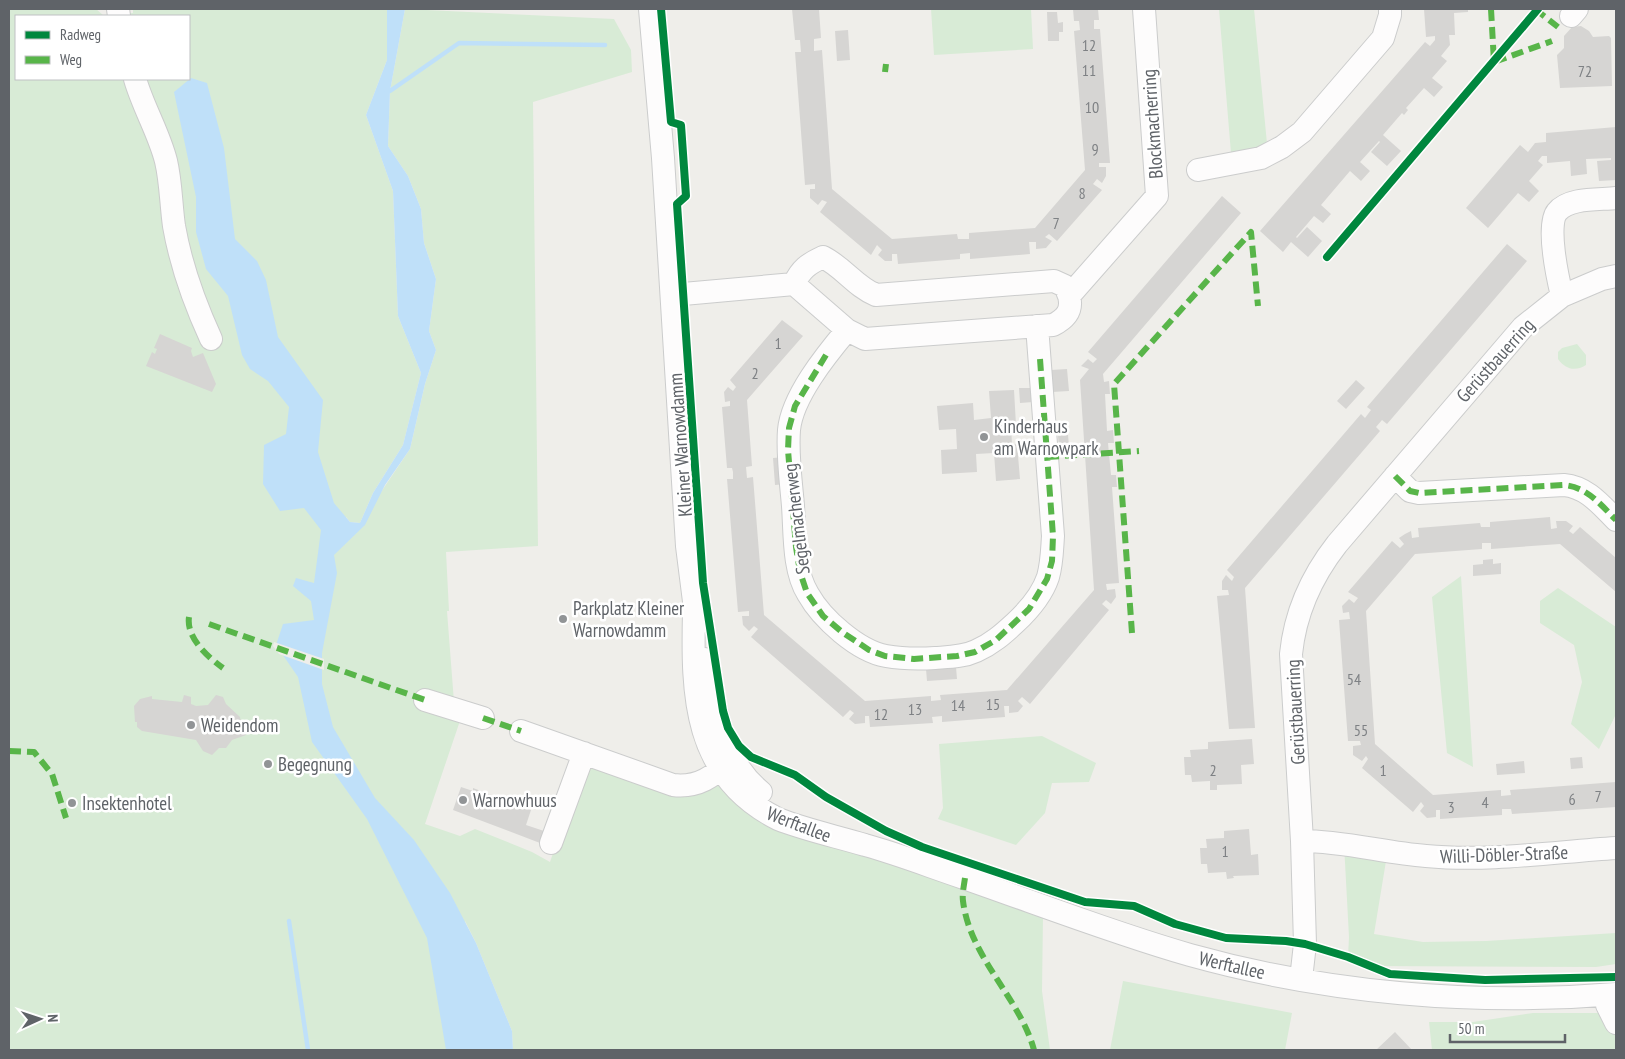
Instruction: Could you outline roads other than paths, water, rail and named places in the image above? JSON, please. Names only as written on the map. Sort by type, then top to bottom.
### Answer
[{"type":"street","name":"Kleiner Warnowdamm","points":[[650,9],[672,295],[677,421],[686,546],[694,611],[721,732],[726,765]]},
{"type":"street","name":"Blockmacherring","points":[[794,284],[846,330],[865,339],[1053,325],[1063,320],[1069,312],[1071,302],[1069,296],[1157,196],[1144,9]]},
{"type":"street","points":[[1198,170],[1261,158],[1282,147],[1302,132],[1383,38],[1390,9]]},
{"type":"street","points":[[135,80],[166,160],[175,227],[183,265],[194,302],[211,339]]},
{"type":"street","points":[[1562,296],[1557,272],[1553,224],[1557,212],[1568,204],[1580,201],[1616,198]]},
{"type":"street","points":[[672,295],[794,284],[805,267],[823,257],[832,261],[867,291],[876,295],[1054,281],[1065,286],[1069,296]]},
{"type":"street","name":"Gerüstbauerring","points":[[1301,979],[1305,944],[1302,841],[1291,654],[1300,611],[1323,562],[1394,476],[1523,327],[1562,296],[1602,279],[1616,276]]},
{"type":"street","name":"Segelmacherweg","points":[[846,330],[826,356],[795,406],[789,428],[788,450],[796,547],[806,593],[823,616],[842,632],[869,650],[885,656],[914,659],[957,656],[974,652],[996,640],[1029,609],[1047,579],[1052,561],[1053,536],[1037,326]]},
{"type":"street","points":[[1394,476],[1410,490],[1419,493],[1564,484],[1575,486],[1590,495],[1616,520]]},
{"type":"street","points":[[426,700],[483,718]]},
{"type":"street","points":[[521,731],[641,774],[689,787],[726,765]]},
{"type":"street","points":[[551,843],[584,753]]},
{"type":"street","name":"Werftallee","points":[[726,765],[766,795],[838,828],[864,844],[1134,938],[1228,965],[1301,979],[1411,994],[1549,998],[1611,995]]},
{"type":"street","name":"Willi-Döbler-Straße","points":[[1302,841],[1329,841],[1426,856],[1479,858],[1616,848]]},
{"type":"street","points":[[1611,995],[1607,1005],[1616,1023]]},
{"type":"water","points":[[387,9],[405,9],[390,91],[388,146],[408,176],[421,209],[424,243],[436,279],[429,331],[436,350],[425,384],[410,449],[385,485],[365,525],[334,555],[337,573],[322,653],[322,684],[333,727],[375,798],[414,840],[450,893],[476,943],[512,1031],[513,1050],[446,1050],[427,938],[367,819],[312,742],[298,677],[276,645],[283,624],[314,620],[311,601],[293,586],[296,578],[314,583],[321,530],[304,508],[280,511],[263,484],[264,445],[286,434],[289,407],[268,381],[250,369],[242,355],[228,296],[206,269],[196,232],[196,197],[174,92],[191,78],[207,83],[224,148],[235,239],[257,261],[266,280],[278,337],[323,400],[318,452],[334,503],[350,522],[360,523],[373,493],[403,445],[421,373],[398,316],[393,191],[366,115],[387,60]]},
{"type":"waterway","points":[[386,90],[390,91],[459,43],[605,45]]},
{"type":"waterway","points":[[289,921],[308,1050]]},
{"type":"place","name":"Kinderhaus am Warnowpark","points":[[984,437]]},
{"type":"place","name":"Parkplatz Kleiner Warnowdamm","points":[[563,619]]},
{"type":"place","name":"Weidendom","points":[[191,725]]},
{"type":"place","name":"Begegnung","points":[[268,764]]},
{"type":"place","name":"Warnowhuus","points":[[463,800]]},
{"type":"place","name":"Insektenhotel","points":[[72,803]]}]
